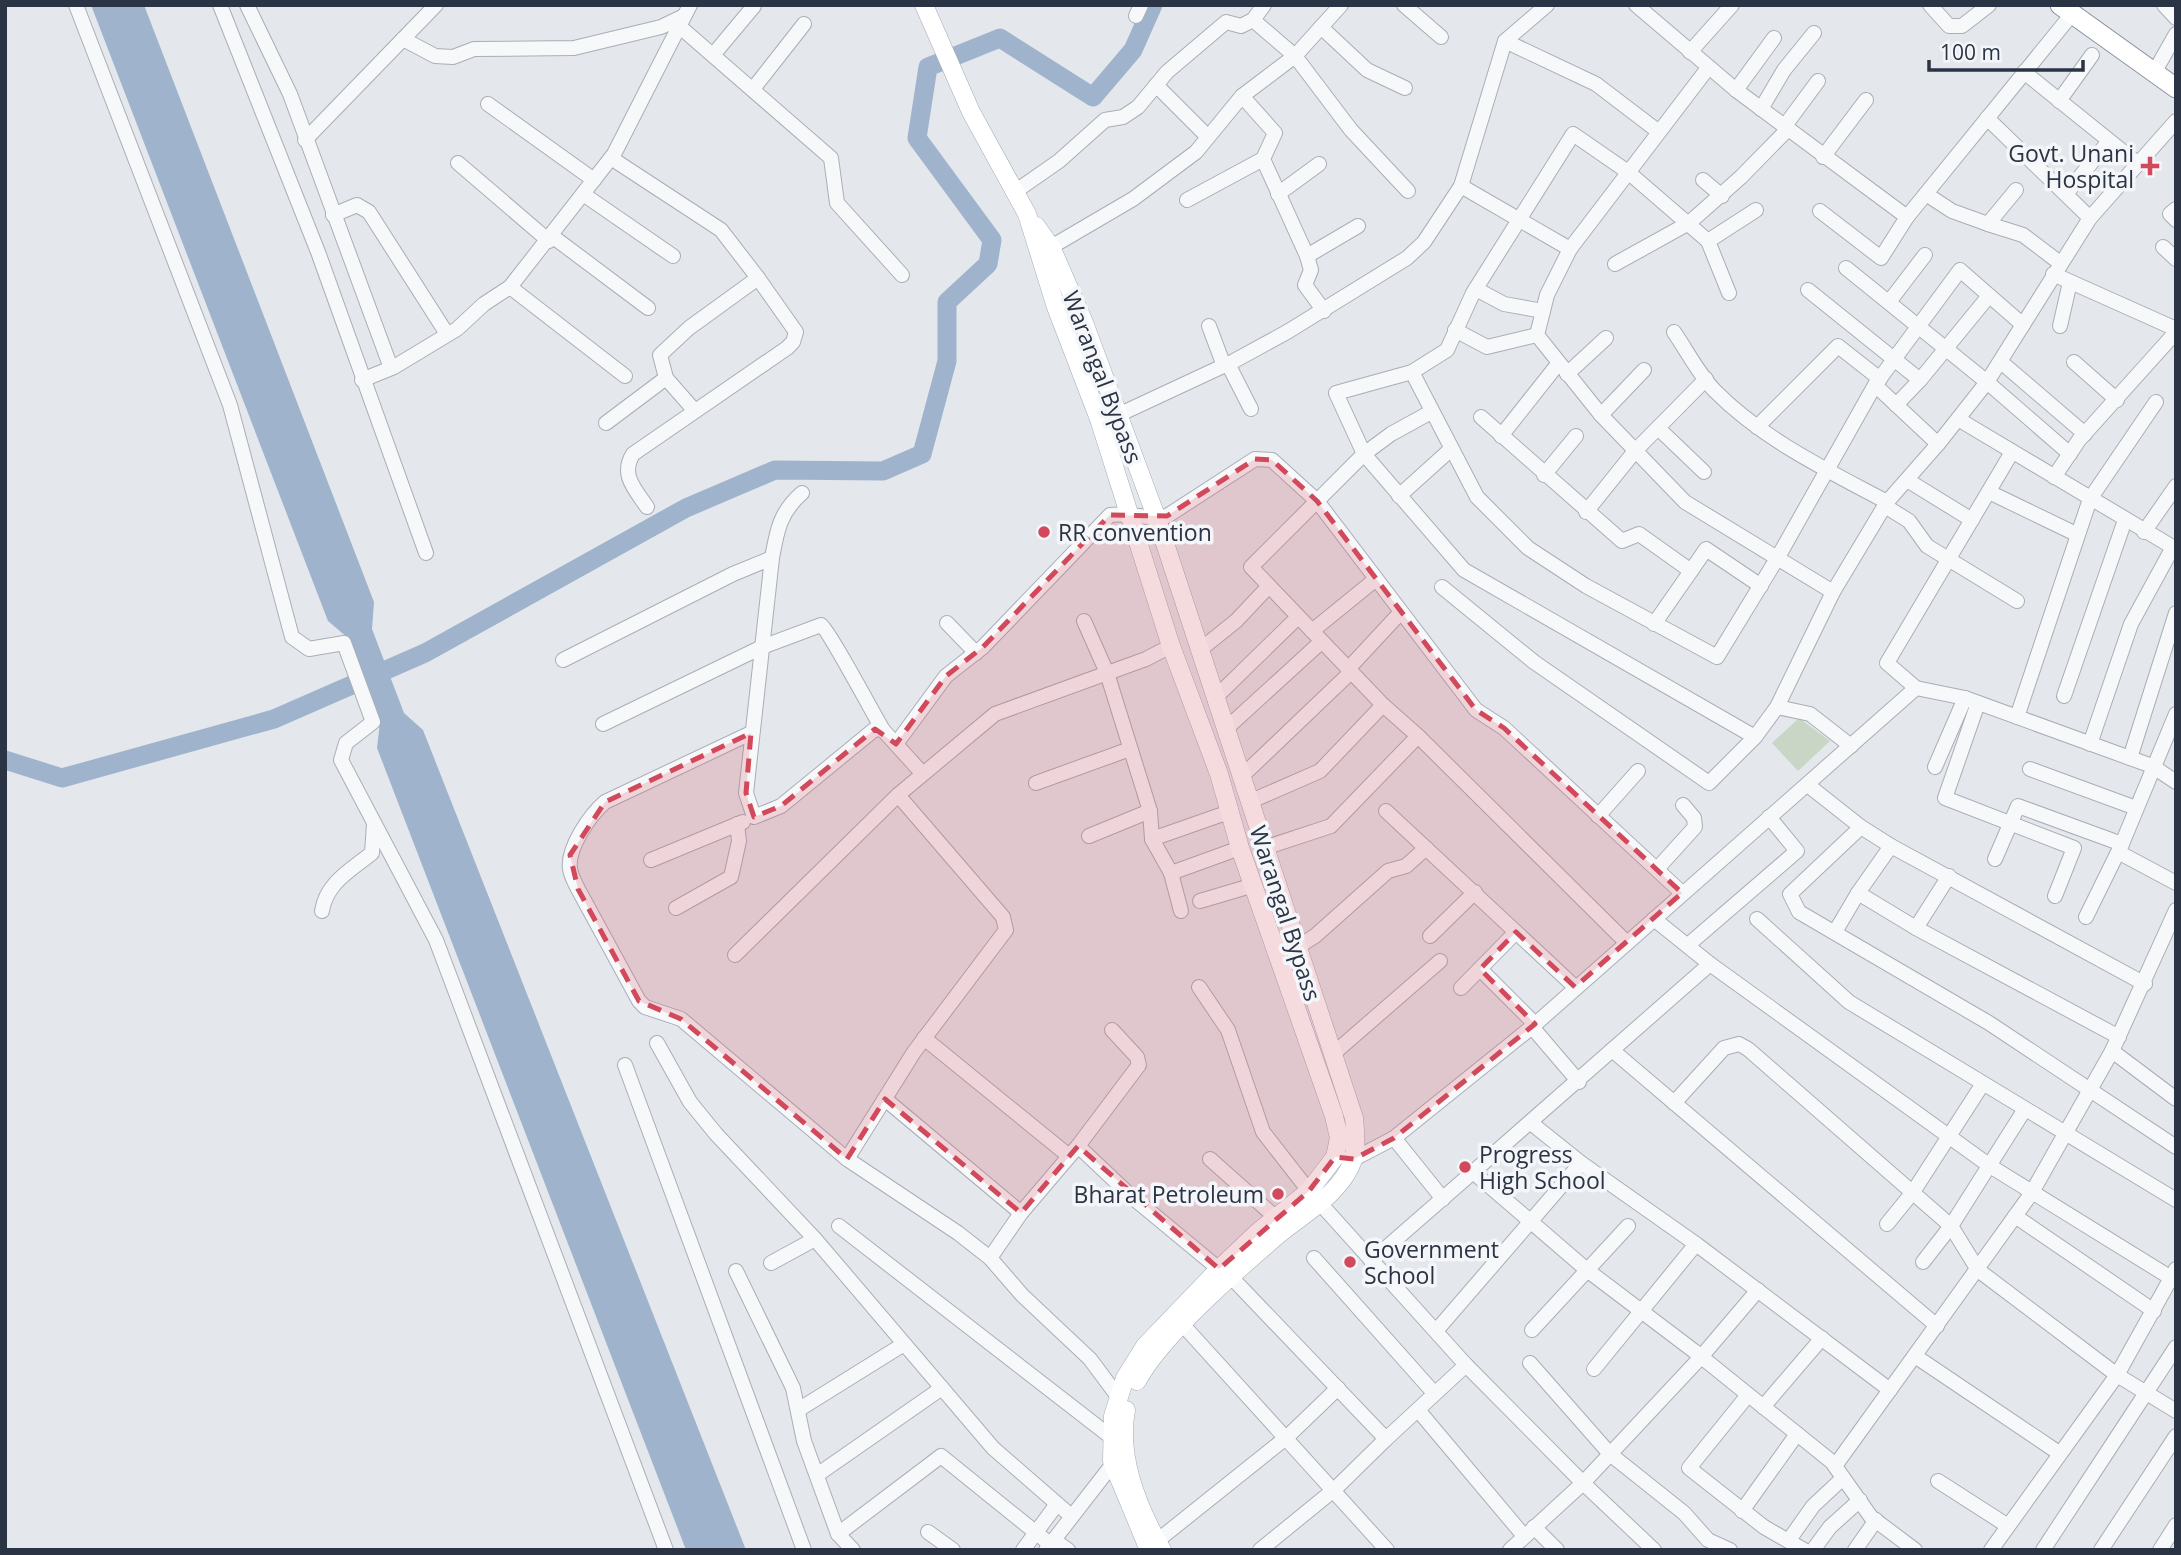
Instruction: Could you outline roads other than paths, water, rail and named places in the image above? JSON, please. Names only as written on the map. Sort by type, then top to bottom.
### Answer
[{"type":"highway","points":[[2070,8],[2169,64]]},
{"type":"highway","points":[[2070,8],[2176,88]]},
{"type":"main road","points":[[926,13],[971,112],[1027,214],[1056,307],[1099,419],[1171,646],[1219,774],[1240,848],[1334,1115],[1344,1158],[1315,1197],[1281,1222],[1145,1346],[1125,1378],[1111,1437],[1124,1479],[1156,1547]]},
{"type":"main road","name":"Warangal Bypass","points":[[1027,214],[1051,247],[1083,320],[1118,415],[1167,516],[1201,649],[1296,948],[1354,1118],[1344,1158]]},
{"type":"main road","points":[[1119,1456],[1130,1394],[1145,1367],[1226,1273]]},
{"type":"street","points":[[76,5],[230,405],[292,636],[309,649],[344,643],[373,722],[346,743],[341,760],[436,940],[666,1550]]},
{"type":"street","points":[[391,368],[356,267],[305,141],[290,94],[246,5],[222,11],[318,252],[426,553]]},
{"type":"street","points":[[305,141],[436,5]]},
{"type":"street","points":[[1016,191],[1059,161],[1105,120],[1123,117],[1138,107],[1156,85],[1226,22],[1241,26],[1253,20],[1264,5]]},
{"type":"street","points":[[1051,247],[1133,199],[1196,152],[1242,96],[1295,56],[1341,5]]},
{"type":"street","points":[[1404,5],[1441,37]]},
{"type":"street","points":[[1118,415],[1226,365],[1324,311],[1407,258],[1424,242],[1461,186],[1505,41],[1547,5]]},
{"type":"street","points":[[1636,5],[1736,90],[1823,157],[1908,217]]},
{"type":"street","points":[[1690,52],[1732,5]]},
{"type":"street","points":[[1930,5],[1949,26],[1962,26],[1989,5]]},
{"type":"street","points":[[2164,5],[2176,18]]},
{"type":"street","points":[[713,55],[754,6]]},
{"type":"street","points":[[1820,211],[1881,258],[1908,217],[2024,72],[2070,8]]},
{"type":"street","points":[[362,380],[391,368],[447,334],[510,287],[611,158],[685,16]]},
{"type":"street","points":[[404,39],[435,56],[453,57],[474,49],[574,48],[661,27],[685,16]]},
{"type":"street","points":[[685,16],[713,55],[831,158],[837,204],[902,275]]},
{"type":"street","points":[[1253,20],[1295,56],[1351,130],[1408,191]]},
{"type":"street","points":[[753,89],[804,24]]},
{"type":"street","points":[[1321,27],[1367,70],[1405,88]]},
{"type":"street","points":[[1761,109],[1784,70],[1814,33]]},
{"type":"street","points":[[2169,64],[2176,34]]},
{"type":"street","points":[[1736,90],[1774,38]]},
{"type":"street","points":[[1505,41],[1595,84],[1659,132]]},
{"type":"street","points":[[2059,101],[2092,55]]},
{"type":"street","points":[[1537,335],[1547,295],[1570,250],[1708,68]]},
{"type":"street","points":[[2024,72],[2137,163]]},
{"type":"street","points":[[1615,264],[1689,223],[1722,196],[1786,128],[1818,81]]},
{"type":"street","points":[[1156,85],[1208,137]]},
{"type":"street","points":[[1187,200],[1263,159],[1275,133],[1242,96]]},
{"type":"street","points":[[1823,157],[1866,100]]},
{"type":"street","points":[[488,104],[594,180]]},
{"type":"street","points":[[1987,118],[2090,218]]},
{"type":"street","points":[[1441,587],[1534,662],[1709,783],[1755,737],[1777,707],[1833,592],[1886,504],[1987,382],[2090,218],[2176,121]]},
{"type":"street","points":[[1729,293],[1709,241],[1628,172],[1573,134],[1476,289],[1447,350],[1412,372],[1336,393],[1364,454],[1464,570],[1755,737]]},
{"type":"street","points":[[2066,194],[2109,141]]},
{"type":"street","points":[[611,158],[721,230],[796,332],[787,348],[633,454],[627,463],[627,477],[647,507]]},
{"type":"street","points":[[1263,159],[1307,256],[1311,270],[1305,285],[1324,311]]},
{"type":"street","points":[[458,163],[550,238],[648,307]]},
{"type":"street","points":[[1278,194],[1319,164]]},
{"type":"street","points":[[1703,180],[1722,196]]},
{"type":"street","points":[[1461,186],[1570,250]]},
{"type":"street","points":[[1987,224],[2016,190]]},
{"type":"street","points":[[583,194],[673,256]]},
{"type":"street","points":[[1926,194],[1952,211],[2023,235],[2070,282],[2176,331],[2085,434],[2054,477]]},
{"type":"street","points":[[333,215],[356,205],[369,212],[447,334]]},
{"type":"street","points":[[2176,209],[2170,214],[2176,220]]},
{"type":"street","points":[[1709,241],[1756,210]]},
{"type":"street","points":[[1307,256],[1358,226]]},
{"type":"street","points":[[2163,247],[2176,259]]},
{"type":"street","points":[[1889,302],[1925,255]]},
{"type":"street","points":[[1846,268],[1987,382],[2070,454]]},
{"type":"street","points":[[1412,372],[1450,450],[1477,497],[1528,548],[1586,586],[1717,657],[1778,557],[1877,383],[1959,270],[2023,325]]},
{"type":"street","points":[[694,410],[666,378],[659,362],[663,349],[758,278]]},
{"type":"street","points":[[2060,326],[2070,282]]},
{"type":"street","points":[[510,287],[625,376]]},
{"type":"street","points":[[1476,289],[1504,304],[1543,312]]},
{"type":"street","points":[[1808,290],[1920,380]]},
{"type":"street","points":[[1896,405],[1988,297]]},
{"type":"street","points":[[1209,326],[1226,365],[1251,409]]},
{"type":"street","points":[[1455,330],[1487,348],[1537,335]]},
{"type":"street","points":[[1674,332],[1706,379],[1757,427],[1886,504],[1913,526],[1922,542],[2017,601]]},
{"type":"street","points":[[1537,335],[1601,415],[1685,502],[1833,592]]},
{"type":"street","points":[[1501,436],[1563,369],[1606,338]]},
{"type":"street","points":[[1757,427],[1838,346],[1938,444]]},
{"type":"street","points":[[2001,362],[2085,434]]},
{"type":"street","points":[[2074,362],[2117,400]]},
{"type":"street","points":[[1601,415],[1644,370]]},
{"type":"street","points":[[607,423],[666,378]]},
{"type":"street","points":[[1586,512],[1635,451],[1706,379]]},
{"type":"street","points":[[2017,717],[2076,534],[2090,499],[2156,402]]},
{"type":"street","points":[[1431,412],[1391,434],[1364,454],[1251,567],[1383,705],[1419,736],[1627,943]]},
{"type":"street","points":[[1482,417],[1544,475],[1622,541],[1639,534],[1691,571]]},
{"type":"street","points":[[1958,419],[2174,548],[2135,615],[2091,744]]},
{"type":"street","points":[[1658,428],[1704,472]]},
{"type":"street","points":[[1544,475],[1576,436]]},
{"type":"street","points":[[1399,496],[1450,450]]},
{"type":"street","points":[[2012,452],[1887,663],[1916,688],[1972,700],[2154,767],[2175,780]]},
{"type":"street","points":[[896,744],[946,676],[976,653],[1110,515],[1128,512],[1167,516],[1255,459],[1272,460],[1317,501],[1476,709],[1504,728],[1682,893]]},
{"type":"street","points":[[1907,480],[1972,520]]},
{"type":"street","points":[[2144,532],[2176,486]]},
{"type":"street","points":[[1989,492],[2076,534]]},
{"type":"street","points":[[754,817],[746,793],[772,558],[779,521],[787,506],[802,493]]},
{"type":"street","points":[[2064,696],[2125,520]]},
{"type":"street","points":[[1654,624],[1706,549],[1760,586]]},
{"type":"street","points":[[563,660],[733,574],[772,558]]},
{"type":"street","points":[[1227,727],[1376,579]]},
{"type":"street","points":[[1201,649],[1236,621],[1269,586]]},
{"type":"street","points":[[1241,777],[1349,670],[1401,612]]},
{"type":"street","points":[[2130,758],[2176,613]]},
{"type":"street","points":[[1217,696],[1298,617]]},
{"type":"street","points":[[1084,621],[1107,673],[1150,811],[1152,839],[1171,873],[1181,911]]},
{"type":"street","points":[[947,623],[976,653]]},
{"type":"street","points":[[603,724],[762,647],[814,626],[826,628],[883,730],[922,773]]},
{"type":"street","points":[[735,955],[898,795],[995,714],[1107,673],[1171,646]]},
{"type":"street","points":[[1344,1158],[1394,1138],[1534,1025],[1769,817],[1809,786],[1916,688]]},
{"type":"street","points":[[1935,767],[1972,700]]},
{"type":"street","points":[[1972,700],[1945,798],[2074,848],[2055,896]]},
{"type":"street","points":[[1249,802],[1320,771],[1383,705]]},
{"type":"street","points":[[1777,707],[1810,714],[1851,746]]},
{"type":"street","points":[[2086,917],[2120,848],[2176,714]]},
{"type":"street","points":[[651,860],[781,806],[865,734],[875,729],[883,730]]},
{"type":"street","points":[[751,733],[606,803],[597,810],[570,855],[570,871],[639,1001],[645,1007],[681,1019],[847,1159],[958,1233],[990,1258],[1022,1295],[1090,1359],[1119,1398]]},
{"type":"street","points":[[1264,848],[1331,826],[1419,736]]},
{"type":"street","points":[[1036,783],[1130,749]]},
{"type":"street","points":[[2030,769],[2136,808]]},
{"type":"street","points":[[1598,816],[1638,771]]},
{"type":"street","points":[[1809,786],[1861,827],[1891,846],[2145,984]]},
{"type":"street","points":[[847,1159],[924,1038],[1006,930],[1003,917],[898,795]]},
{"type":"street","points":[[1657,869],[1695,827],[1694,818],[1683,805]]},
{"type":"street","points":[[1995,859],[2018,806],[2120,848],[2176,883]]},
{"type":"street","points":[[1089,836],[1150,811]]},
{"type":"street","points":[[1386,811],[1575,987]]},
{"type":"street","points":[[1152,839],[1229,813]]},
{"type":"street","points":[[1688,945],[1797,851],[1769,817]]},
{"type":"street","points":[[322,911],[324,897],[334,884],[372,853],[374,823]]},
{"type":"street","points":[[676,908],[732,877],[739,841],[737,824]]},
{"type":"street","points":[[1861,827],[1790,894],[1799,912],[1989,1023],[2176,1147]]},
{"type":"street","points":[[1835,932],[1891,846]]},
{"type":"street","points":[[1171,873],[1240,848]]},
{"type":"street","points":[[1296,948],[1315,936],[1388,871],[1406,866],[1426,848]]},
{"type":"street","points":[[1916,928],[1949,876]]},
{"type":"street","points":[[1200,901],[1254,885]]},
{"type":"street","points":[[1430,936],[1475,892]]},
{"type":"street","points":[[1858,893],[1916,928],[2119,1037]]},
{"type":"street","points":[[1789,1541],[1839,1472],[1890,1390],[2031,1194],[2091,1093],[2145,984],[2176,910]]},
{"type":"street","points":[[1654,919],[1710,964],[1990,1166],[2031,1194],[2174,1276],[2117,1375],[1991,1550]]},
{"type":"street","points":[[1757,919],[1849,1002],[1982,1085],[2067,1132],[2176,1200]]},
{"type":"street","points":[[1461,988],[1516,932]]},
{"type":"street","points":[[1333,1054],[1440,961]]},
{"type":"street","points":[[1371,1261],[1579,1082],[1710,964]]},
{"type":"street","points":[[1480,970],[1534,1025],[1579,1082]]},
{"type":"street","points":[[1199,987],[1227,1030],[1263,1132],[1315,1197],[1466,1364],[1583,1483],[1654,1550]]},
{"type":"street","points":[[990,1258],[1021,1213],[1074,1151],[1139,1065],[1136,1057],[1112,1030]]},
{"type":"street","points":[[924,1038],[1074,1151],[1226,1273],[1386,1439]]},
{"type":"street","points":[[657,1043],[690,1102],[815,1239],[993,1448],[1070,1516]]},
{"type":"street","points":[[1674,1103],[1724,1048],[1739,1044],[1951,1226],[1978,1270],[2117,1375],[2176,1412]]},
{"type":"street","points":[[1612,1050],[1937,1326]]},
{"type":"street","points":[[2112,1051],[2176,1098]]},
{"type":"street","points":[[625,1065],[804,1550]]},
{"type":"street","points":[[1886,1224],[1913,1192],[1982,1085]]},
{"type":"street","points":[[885,1099],[1021,1213]]},
{"type":"street","points":[[1923,1262],[1951,1226],[2025,1108]]},
{"type":"street","points":[[1531,1123],[1581,1163],[1696,1244],[1890,1390]]},
{"type":"street","points":[[1394,1138],[1443,1199]]},
{"type":"street","points":[[1210,1159],[1281,1222]]},
{"type":"street","points":[[1436,1331],[1581,1163]]},
{"type":"street","points":[[1473,1172],[1530,1224],[1797,1434],[1839,1472],[1876,1520],[1915,1550]]},
{"type":"street","points":[[2015,1216],[2154,1311]]},
{"type":"street","points":[[839,1226],[1111,1437]]},
{"type":"street","points":[[1532,1330],[1628,1226]]},
{"type":"street","points":[[771,1263],[815,1239]]},
{"type":"street","points":[[1594,1369],[1696,1244]]},
{"type":"street","points":[[1314,1258],[1434,1393]]},
{"type":"street","points":[[736,1271],[793,1388],[804,1441],[838,1534],[853,1550]]},
{"type":"street","points":[[1510,1550],[1611,1454],[1702,1357],[1758,1290]]},
{"type":"street","points":[[1183,1325],[1335,1489],[1387,1550]]},
{"type":"street","points":[[1763,1407],[1822,1338]]},
{"type":"street","points":[[798,1410],[904,1344]]},
{"type":"street","points":[[2043,1550],[2114,1440],[2135,1415],[2176,1347]]},
{"type":"street","points":[[1915,1356],[2059,1453]]},
{"type":"street","points":[[1530,1363],[1611,1454],[1684,1513],[1709,1540],[1730,1550]]},
{"type":"street","points":[[1260,1550],[1335,1489],[1466,1364]]},
{"type":"street","points":[[817,1475],[942,1388]]},
{"type":"street","points":[[1156,1547],[1287,1437],[1338,1388]]},
{"type":"street","points":[[1748,1395],[1689,1468],[1742,1511],[1804,1550]]},
{"type":"street","points":[[1418,1410],[1529,1532],[1557,1550]]},
{"type":"street","points":[[1742,1511],[1797,1434]]},
{"type":"street","points":[[2101,1550],[2176,1436]]},
{"type":"street","points":[[838,1534],[941,1456],[1055,1547]]},
{"type":"street","points":[[1055,1547],[1070,1516],[1119,1456]]},
{"type":"street","points":[[1055,1547],[1104,1481],[1124,1479]]},
{"type":"street","points":[[1938,1481],[2008,1526]]},
{"type":"street","points":[[1813,1550],[1830,1527],[1860,1500]]},
{"type":"street","points":[[1023,1550],[1057,1504]]},
{"type":"street","points":[[1856,1550],[1876,1520]]},
{"type":"street","points":[[2160,1550],[2176,1525]]},
{"type":"street","points":[[928,1532],[953,1550]]},
{"type":"water","points":[[91,5],[144,5],[374,602],[372,629],[404,713],[423,730],[746,1550],[686,1550],[377,748],[380,722],[348,638],[328,621]]},
{"type":"waterway","points":[[5,760],[62,778],[274,719],[425,653],[686,508],[775,470],[883,471],[922,454],[947,361],[947,302],[988,264],[992,240],[917,138],[928,67],[1000,38],[1093,97],[1133,50],[1153,5]]},
{"type":"place","name":"Govt. Unani Hospital","points":[[2150,166]]},
{"type":"place","name":"RR convention","points":[[1044,532]]},
{"type":"place","name":"Progress High School","points":[[1465,1167]]},
{"type":"place","name":"Bharat Petroleum","points":[[1278,1194]]},
{"type":"place","name":"Government School","points":[[1350,1262]]}]
